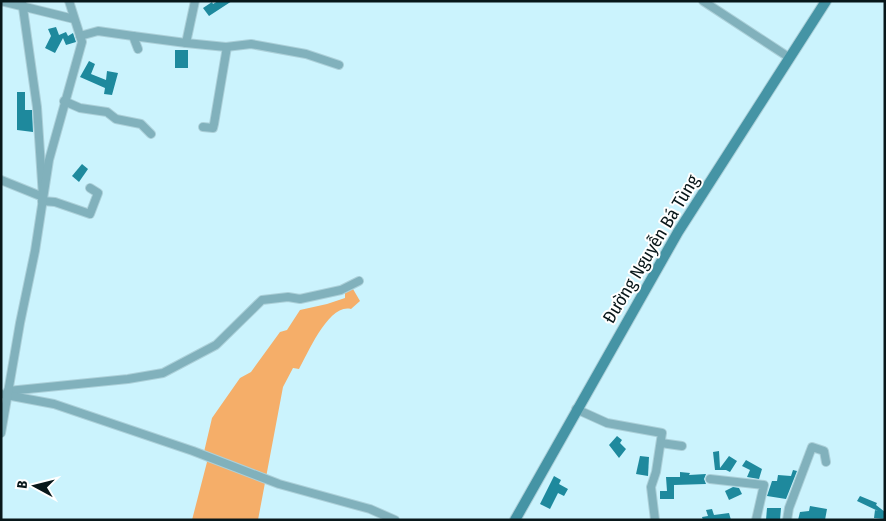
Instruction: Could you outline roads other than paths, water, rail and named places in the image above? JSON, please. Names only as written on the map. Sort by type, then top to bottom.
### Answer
[{"type":"main road","name":"Đường Nguyễn Bá Tùng","points":[[514,520],[678,232],[826,1]]},
{"type":"street","points":[[1,1],[23,4],[74,19]]},
{"type":"street","points":[[1,433],[5,394],[35,251],[49,160],[82,42],[69,1]]},
{"type":"street","points":[[186,43],[195,1]]},
{"type":"street","points":[[703,1],[790,58]]},
{"type":"street","points":[[23,4],[37,107],[42,199]]},
{"type":"street","points":[[80,36],[98,31],[227,47],[251,44],[306,54],[339,65]]},
{"type":"street","points":[[133,36],[138,49]]},
{"type":"street","points":[[204,127],[213,128],[227,47]]},
{"type":"street","points":[[64,101],[80,108],[107,112],[116,119],[141,124],[151,134]]},
{"type":"street","points":[[1,180],[42,199],[90,214],[98,193],[90,188]]},
{"type":"street","points":[[5,394],[133,379],[165,372],[216,345],[262,300],[288,297],[300,299],[341,290],[358,281]]},
{"type":"street","points":[[5,394],[54,404],[194,451],[279,484],[370,509],[395,520]]},
{"type":"street","points":[[578,407],[607,423],[662,433],[656,472],[651,487],[654,520]]},
{"type":"street","points":[[661,443],[682,446]]},
{"type":"street","points":[[787,520],[789,508],[812,447],[824,452],[826,462]]},
{"type":"street","points":[[710,479],[764,485],[756,520]]}]
